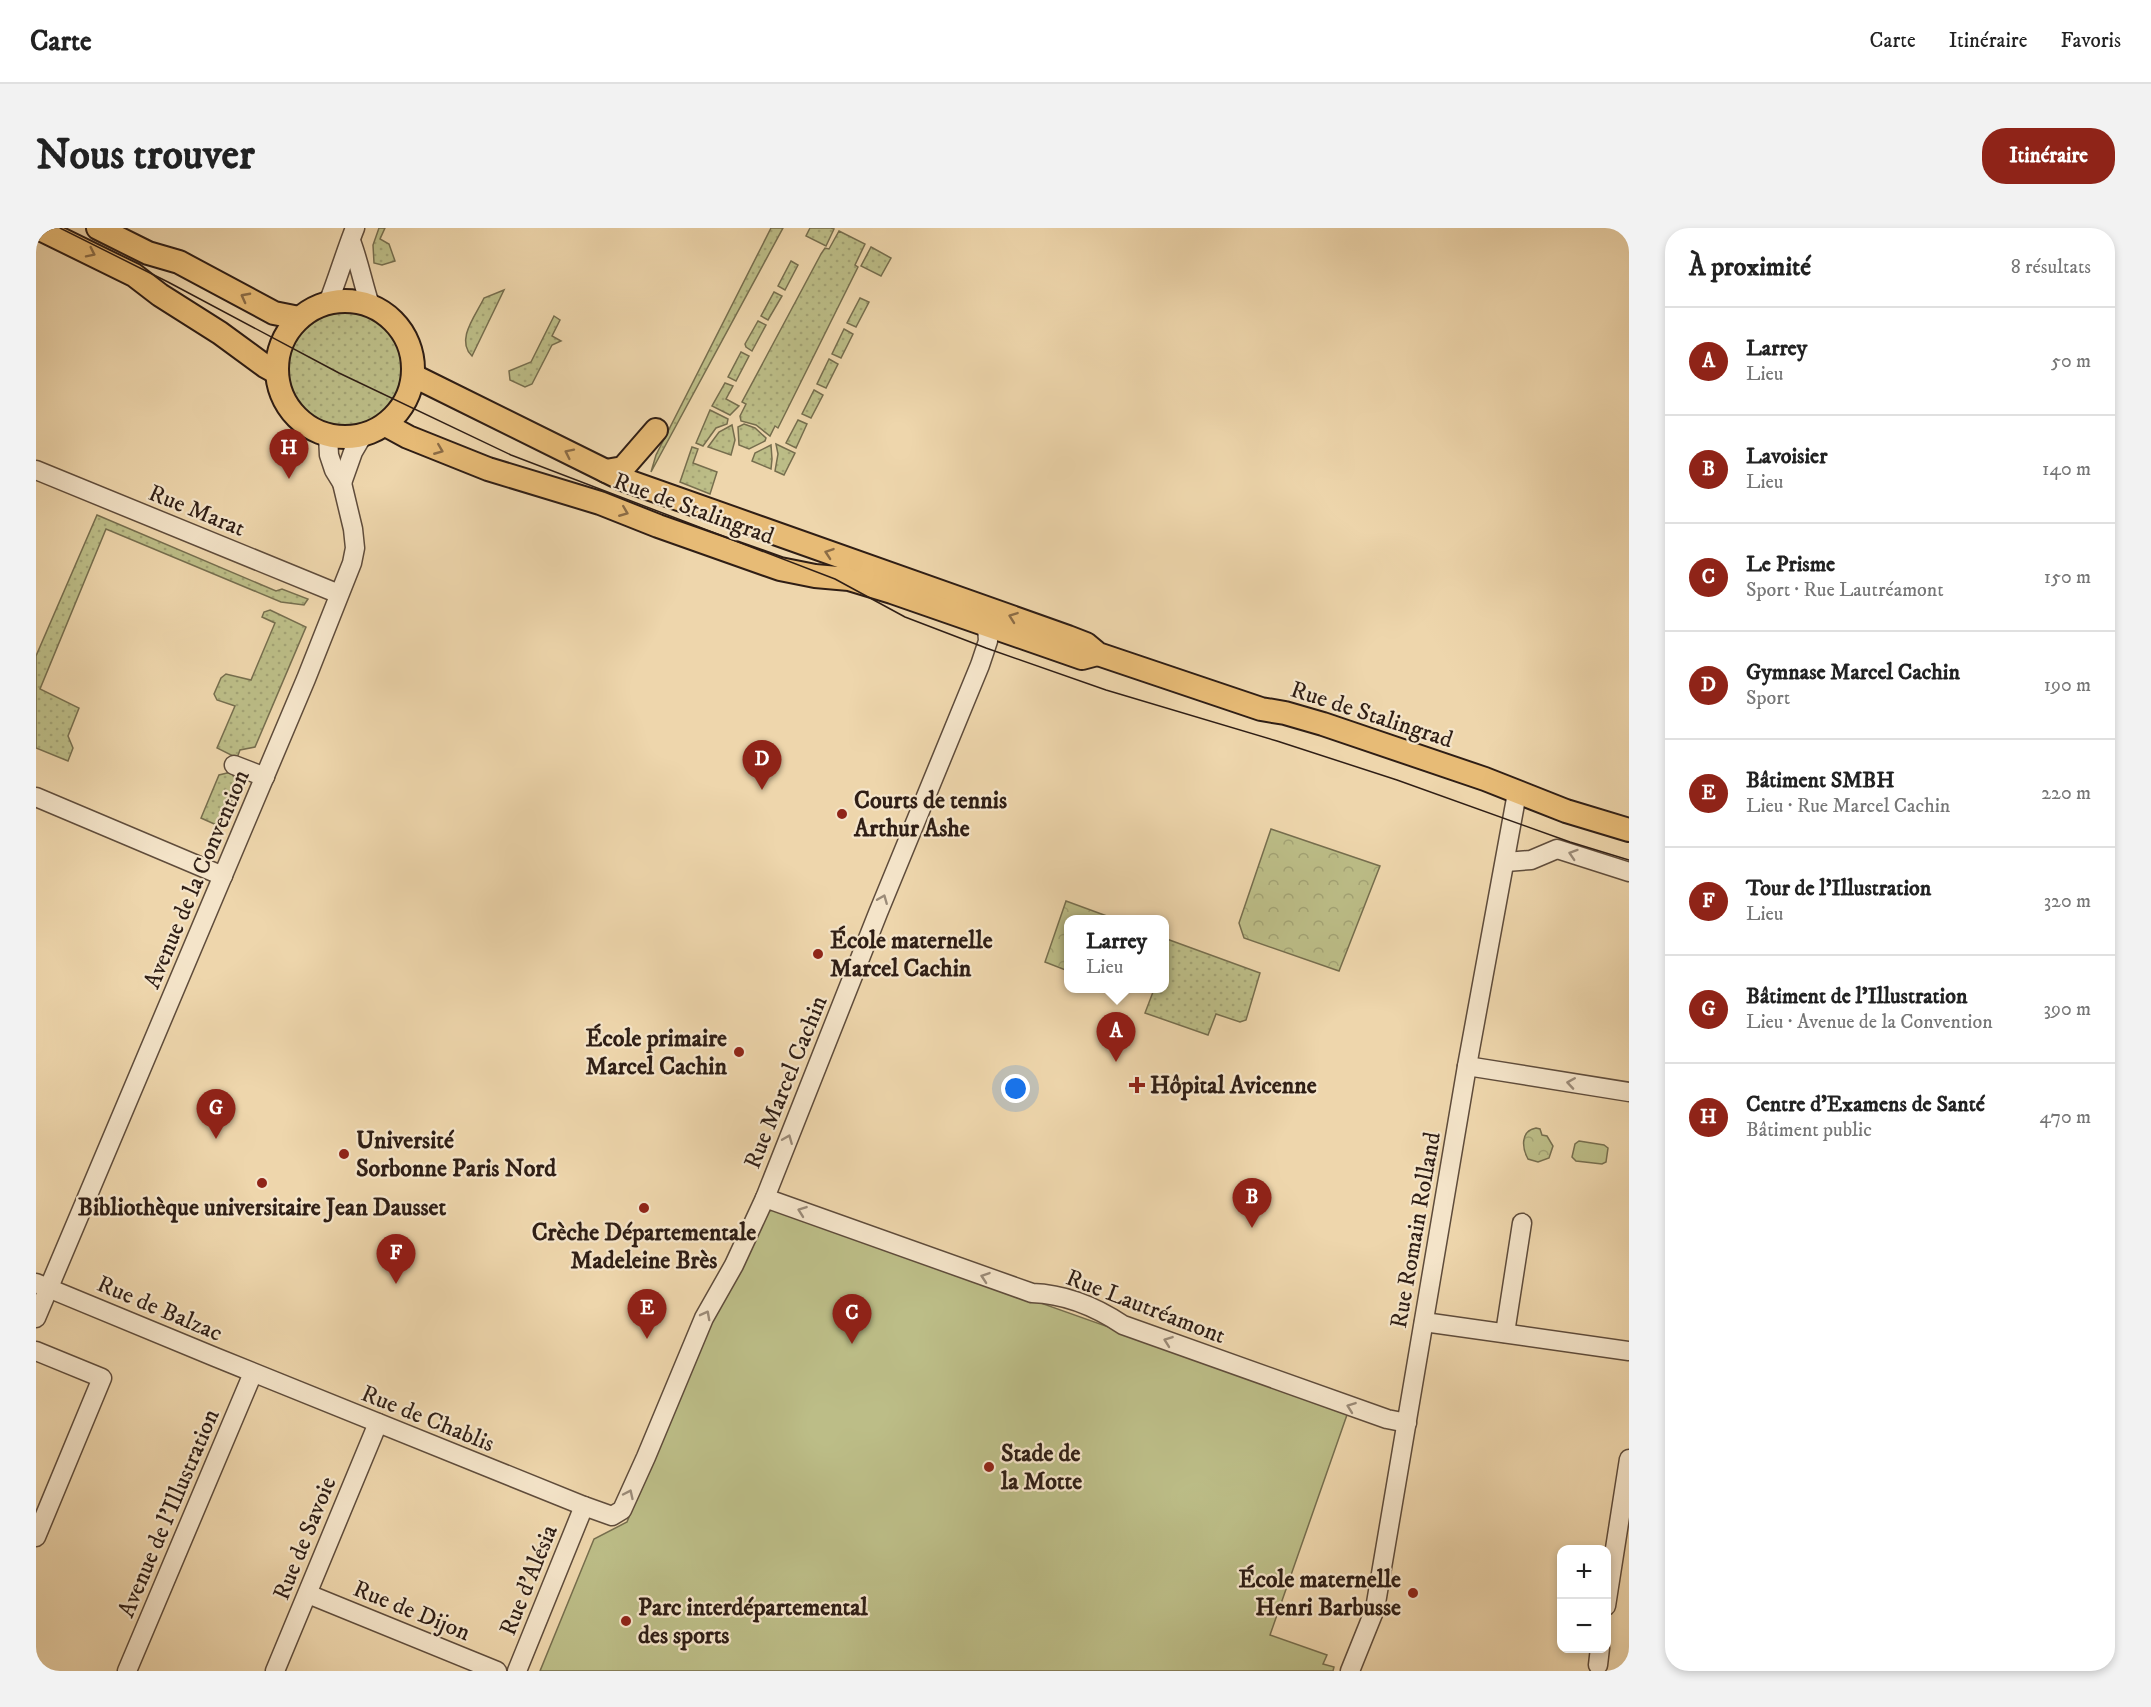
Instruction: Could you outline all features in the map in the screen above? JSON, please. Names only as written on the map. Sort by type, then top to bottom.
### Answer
[{"type":"main road","points":[[38,228],[134,275],[160,295],[276,372]]},
{"type":"main road","points":[[98,228],[148,253],[179,262],[274,313],[299,318]]},
{"type":"main road","points":[[346,300],[370,305],[391,318],[405,335],[411,351],[414,376],[405,405],[387,425],[363,435],[341,438],[316,431],[302,422],[287,406],[282,398],[276,372],[282,343],[299,318],[317,306],[346,300]]},
{"type":"main road","name":"Rue de Stalingrad","points":[[414,376],[606,471],[652,490],[1086,644],[1098,654],[1261,709],[1323,724],[1485,779],[1566,811],[1629,830]]},
{"type":"main road","name":"Rue de Stalingrad","points":[[387,425],[416,441],[488,469],[600,503],[780,569],[815,576],[849,579],[1082,658],[1098,654]]},
{"type":"main road","points":[[606,471],[620,470],[629,463],[656,430],[645,467],[646,480],[652,490]]},
{"type":"main road","points":[[978,605],[987,626]]},
{"type":"street","points":[[328,303],[340,273],[344,254],[353,235]]},
{"type":"street","points":[[353,235],[370,305]]},
{"type":"street","name":"Avenue de la Convention","points":[[36,1318],[42,1285],[223,876],[352,563],[355,548],[342,483],[329,455],[328,435]]},
{"type":"street","points":[[342,483],[353,452],[363,435]]},
{"type":"street","name":"Rue Marat","points":[[36,470],[339,594]]},
{"type":"street","name":"Rue Marcel Cachin","points":[[584,1506],[612,1516],[622,1510],[704,1318],[734,1265],[765,1198],[878,913],[980,665],[988,641],[987,626]]},
{"type":"street","points":[[234,765],[265,777]]},
{"type":"street","name":"Rue Romain Rolland","points":[[1350,1671],[1375,1609],[1467,1066],[1517,793]]},
{"type":"street","points":[[36,797],[223,876]]},
{"type":"street","points":[[1506,862],[1531,860],[1557,849],[1629,872]]},
{"type":"street","points":[[1467,1066],[1629,1092]]},
{"type":"street","name":"Rue Lautréamont","points":[[765,1198],[1032,1293],[1053,1294],[1105,1313],[1122,1325],[1386,1419],[1407,1423]]},
{"type":"street","points":[[1506,1334],[1522,1222]]},
{"type":"street","name":"Rue de Balzac","points":[[42,1285],[253,1373]]},
{"type":"street","points":[[1424,1322],[1629,1351]]},
{"type":"street","points":[[36,1351],[102,1378],[36,1537]]},
{"type":"street","name":"Rue de Chablis","points":[[253,1373],[584,1506]]},
{"type":"street","name":"Avenue de l'Illustration","points":[[127,1671],[253,1373]]},
{"type":"street","name":"Rue de Savoie","points":[[275,1671],[378,1423]]},
{"type":"street","points":[[1607,1599],[1629,1459]]},
{"type":"street","name":"Rue d'Alésia","points":[[517,1671],[584,1506]]},
{"type":"street","name":"Rue de Dijon","points":[[308,1593],[497,1671]]},
{"type":"green space","points":[[379,228],[385,228],[380,239],[389,244],[395,261],[382,265],[374,263],[373,245]]},
{"type":"green space","points":[[771,228],[783,228],[651,472],[656,455]]},
{"type":"green space","points":[[810,228],[834,229],[826,246],[806,236]]},
{"type":"green space","points":[[839,231],[865,244],[855,265],[858,267],[778,428],[775,426],[770,436],[756,425],[741,421],[740,416],[746,404],[742,402],[821,254],[825,248],[829,249]]},
{"type":"green space","points":[[871,247],[891,258],[881,276],[861,266]]},
{"type":"green space","points":[[791,261],[798,265],[785,290],[778,286]]},
{"type":"green space","points":[[504,290],[472,356],[467,350],[466,335],[472,320],[484,298]]},
{"type":"green space","points":[[774,292],[782,296],[768,320],[761,316]]},
{"type":"green space","points":[[860,298],[869,302],[856,327],[847,323]]},
{"type":"green space","points":[[345,309],[368,314],[379,319],[388,327],[396,336],[401,347],[406,370],[401,393],[396,404],[388,413],[379,421],[368,426],[345,431],[322,426],[311,421],[302,413],[294,404],[289,393],[284,370],[289,347],[294,336],[302,327],[311,319],[322,314]]},
{"type":"green space","points":[[554,316],[560,320],[552,336],[561,341],[552,345],[532,384],[525,387],[510,380],[509,371],[531,362]]},
{"type":"green space","points":[[758,321],[766,325],[752,351],[745,344]]},
{"type":"green space","points":[[844,329],[853,334],[841,358],[832,354]]},
{"type":"green space","points":[[741,352],[749,356],[736,381],[728,377]]},
{"type":"green space","points":[[829,359],[838,364],[826,388],[817,384]]},
{"type":"green space","points":[[725,383],[733,386],[726,399],[739,406],[730,415],[712,406]]},
{"type":"green space","points":[[814,390],[823,395],[811,418],[802,414]]},
{"type":"green space","points":[[710,410],[728,419],[727,424],[716,428],[703,446],[696,443]]},
{"type":"green space","points":[[798,420],[807,424],[796,448],[786,443]]},
{"type":"green space","points":[[744,424],[755,428],[766,438],[765,441],[749,449],[739,445],[738,427]]},
{"type":"green space","points":[[732,425],[735,440],[731,455],[708,447],[719,432]]},
{"type":"green space","points":[[776,444],[795,453],[784,475],[775,471],[778,454]]},
{"type":"green space","points":[[771,445],[771,469],[752,461],[755,453]]},
{"type":"green space","points":[[692,447],[698,449],[693,463],[717,472],[710,494],[680,482]]},
{"type":"green space","points":[[97,515],[276,591],[282,589],[308,599],[304,605],[281,602],[106,529],[40,689],[79,708],[68,736],[73,748],[68,761],[36,748],[36,656]]},
{"type":"green space","points":[[270,610],[306,627],[255,747],[240,750],[237,758],[217,748],[235,706],[217,700],[214,694],[221,678],[226,674],[251,680],[275,623],[262,617],[264,612]]},
{"type":"green space","points":[[231,772],[238,785],[221,827],[201,818],[219,775]]},
{"type":"green space","points":[[1271,829],[1380,866],[1339,971],[1244,938],[1239,923]]},
{"type":"green space","points":[[1066,901],[1104,915],[1064,915],[1064,969],[1045,962]]},
{"type":"green space","points":[[1169,940],[1260,973],[1246,1020],[1240,1022],[1216,1014],[1208,1035],[1145,1013],[1153,993],[1169,993]]},
{"type":"green space","points":[[1536,1128],[1540,1129],[1542,1135],[1547,1136],[1553,1146],[1549,1158],[1538,1162],[1528,1159],[1524,1150],[1525,1136]]},
{"type":"green space","points":[[1579,1141],[1604,1145],[1608,1148],[1606,1162],[1602,1164],[1576,1161],[1572,1157],[1575,1144]]},
{"type":"green space","name":"Stade de la Motte","points":[[776,1209],[1348,1412],[1270,1635],[1327,1655],[1323,1664],[1334,1667],[1333,1671],[540,1671],[594,1539],[627,1522],[687,1372],[766,1212]]},
{"type":"tram line","points":[[60,228],[168,282],[339,373],[511,455],[835,579],[905,617],[1106,690],[1277,741],[1397,780],[1570,842],[1629,860]]},
{"type":"railway","points":[[1626,228],[1629,237]]},
{"type":"place","name":"Centre d'Examens de Santé","points":[[289,479]]},
{"type":"place","name":"Gymnase Marcel Cachin","points":[[762,790]]},
{"type":"place","name":"Courts de tennis Arthur Ashe","points":[[842,814]]},
{"type":"place","name":"École maternelle Marcel Cachin","points":[[818,954]]},
{"type":"place","name":"École primaire Marcel Cachin","points":[[739,1052]]},
{"type":"place","name":"Larrey","points":[[1116,1062]]},
{"type":"place","name":"Hôpital Avicenne","points":[[1137,1085]]},
{"type":"place","name":"Bâtiment de l'Illustration","points":[[216,1139]]},
{"type":"place","name":"Université Sorbonne Paris Nord","points":[[344,1154]]},
{"type":"place","name":"Bibliothèque universitaire Jean Dausset","points":[[262,1183]]},
{"type":"place","name":"Crèche Départementale Madeleine Brès","points":[[644,1208]]},
{"type":"place","name":"Lavoisier","points":[[1252,1228]]},
{"type":"place","name":"Tour de l'Illustration","points":[[396,1284]]},
{"type":"place","name":"Bâtiment SMBH","points":[[647,1339]]},
{"type":"place","name":"Le Prisme","points":[[852,1344]]},
{"type":"place","name":"Stade de la Motte","points":[[989,1467]]},
{"type":"place","name":"École maternelle Henri Barbusse","points":[[1413,1593]]},
{"type":"place","name":"Parc interdépartemental des sports","points":[[626,1621]]}]
